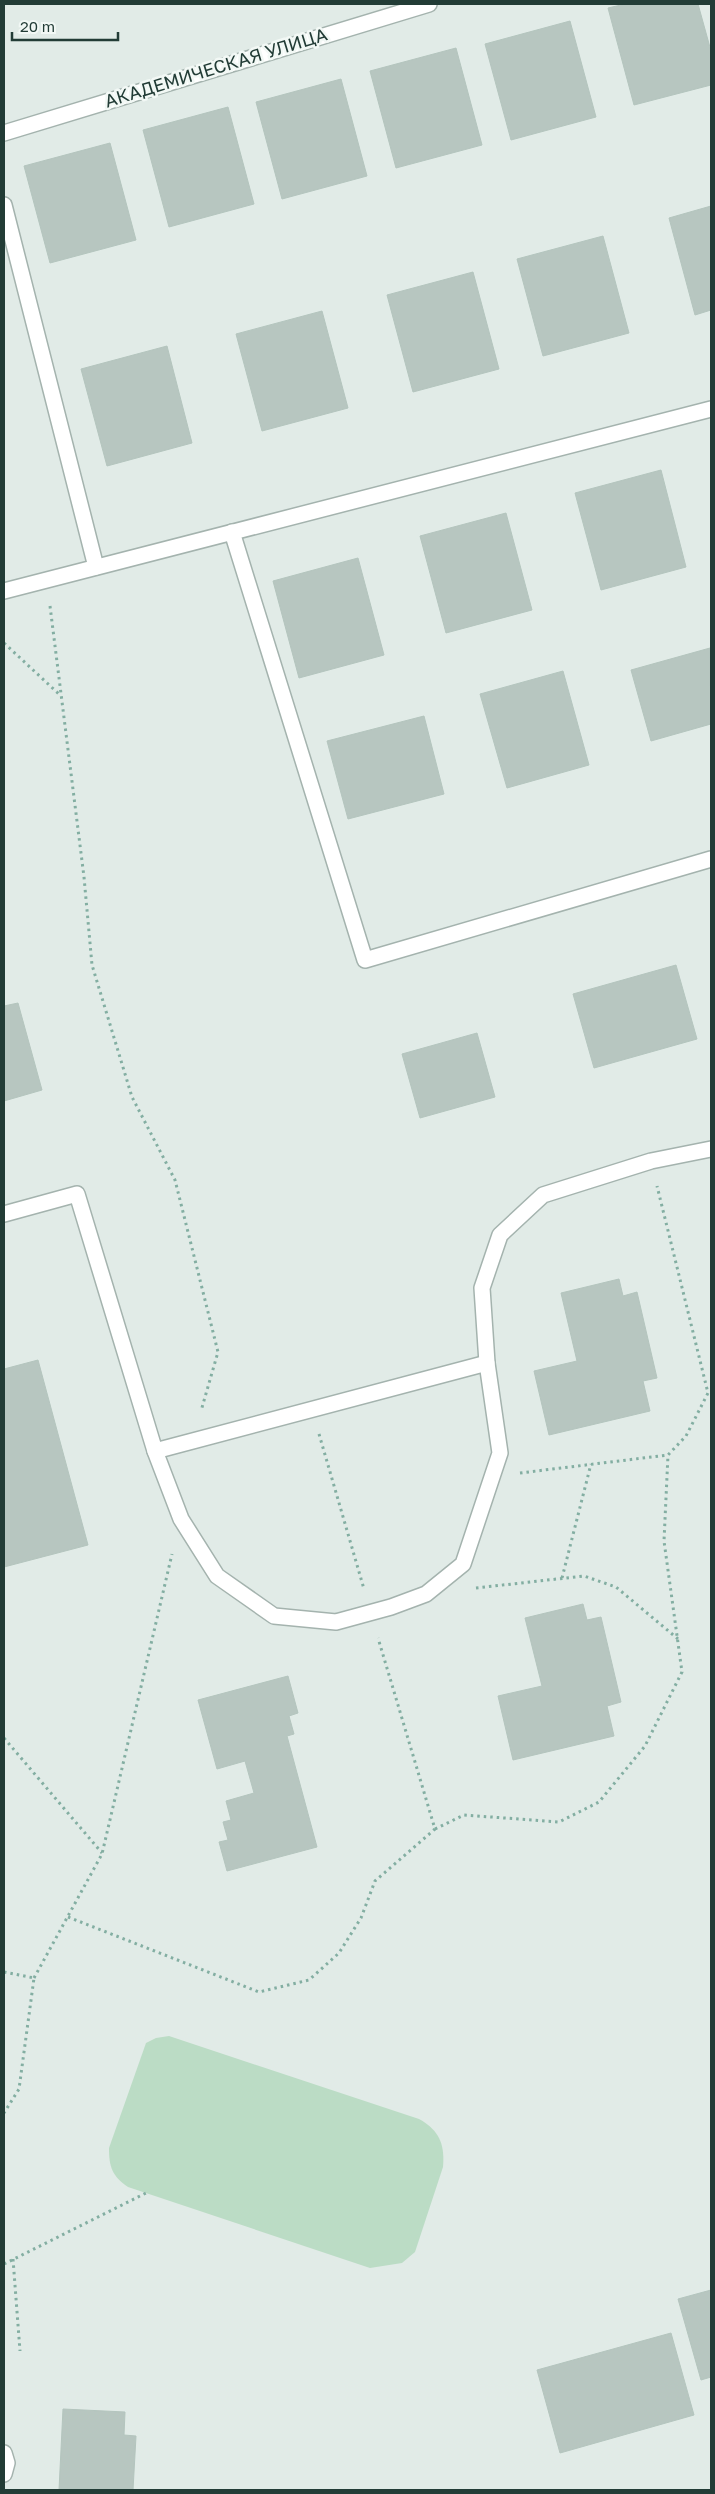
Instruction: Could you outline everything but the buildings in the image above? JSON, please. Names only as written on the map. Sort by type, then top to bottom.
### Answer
[{"type":"street","name":"АКАДЕМИЧЕСКАЯ УЛИЦА","points":[[4,133],[428,4]]},
{"type":"street","points":[[4,205],[96,567]]},
{"type":"street","points":[[4,591],[711,408]]},
{"type":"street","points":[[232,532],[365,960],[711,859]]},
{"type":"street","points":[[4,1214],[77,1194],[155,1450],[181,1519],[217,1576],[274,1616],[336,1622],[426,1594],[463,1564],[500,1453],[487,1363],[482,1288],[500,1235],[543,1195],[652,1161],[711,1149]]},
{"type":"street","points":[[155,1450],[487,1363]]},
{"type":"street","points":[[4,2453],[7,2463],[4,2474]]},
{"type":"path","points":[[46,580],[84,877],[92,965],[132,1097],[175,1180],[218,1352],[193,1440]]},
{"type":"path","points":[[4,643],[61,695]]},
{"type":"path","points":[[492,1477],[668,1454],[686,1436],[710,1392],[652,1161]]},
{"type":"path","points":[[312,1409],[435,1829]]},
{"type":"path","points":[[68,1917],[259,1992],[309,1980],[339,1953],[361,1918],[375,1881],[435,1829],[464,1815],[559,1822],[599,1802],[645,1746],[682,1672],[664,1541],[668,1454]]},
{"type":"path","points":[[562,1578],[591,1464]]},
{"type":"path","points":[[4,2113],[19,2089],[34,1978],[102,1854],[181,1519]]},
{"type":"path","points":[[471,1588],[584,1576],[616,1587],[678,1640]]},
{"type":"path","points":[[4,1738],[102,1854]]},
{"type":"path","points":[[4,1972],[34,1978]]},
{"type":"path","points":[[4,2264],[146,2193]]},
{"type":"path","points":[[13,2259],[20,2351]]},
{"type":"green space","points":[[169,2036],[419,2119],[426,2123],[436,2133],[442,2145],[443,2167],[415,2252],[402,2263],[370,2268],[128,2187],[118,2179],[112,2170],[109,2148],[146,2043],[156,2038]]}]
